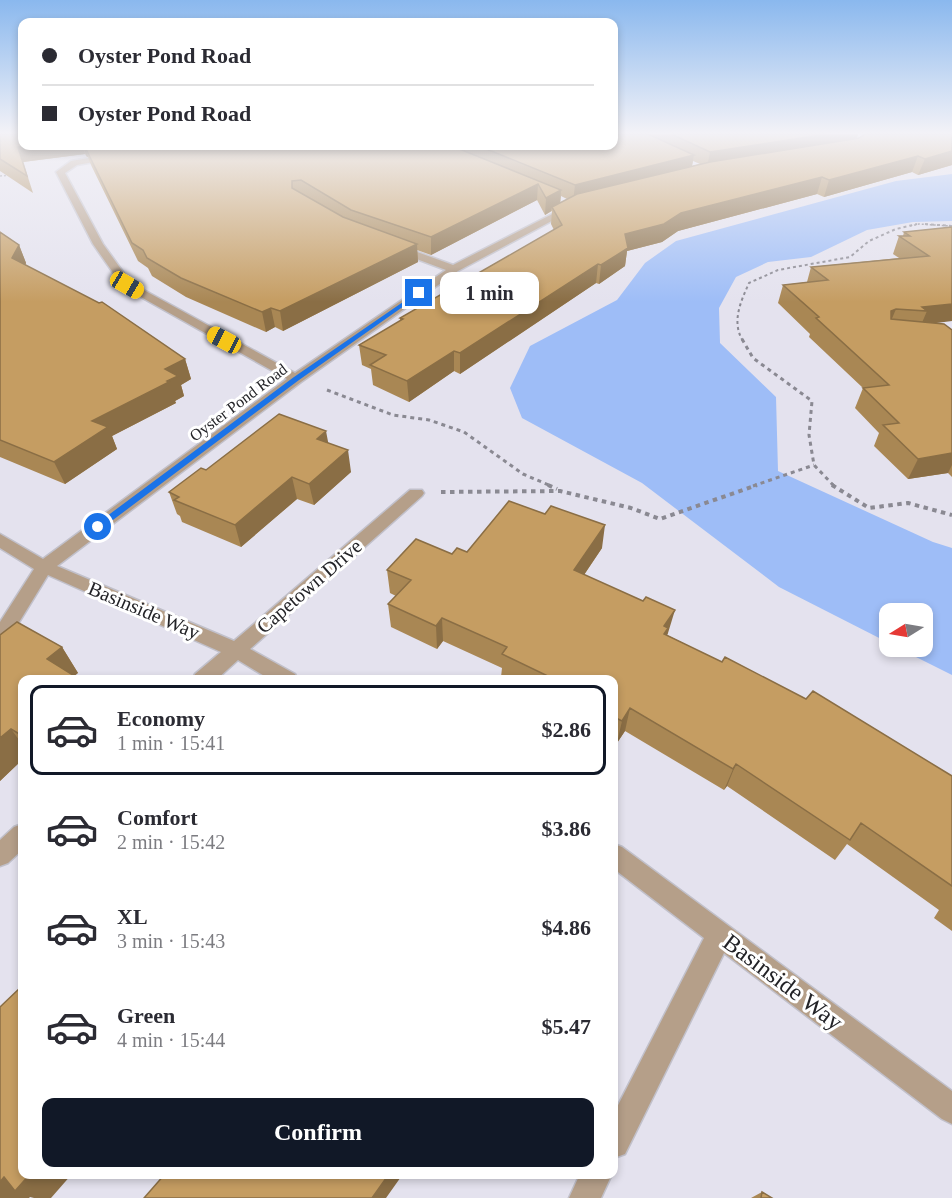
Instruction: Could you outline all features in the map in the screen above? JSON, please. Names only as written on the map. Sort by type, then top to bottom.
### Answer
[{"type":"street","points":[[69,190],[98,244],[127,285],[296,378]]},
{"type":"street","name":"Oyster Pond Road","points":[[0,637],[44,567],[296,378],[454,268],[572,205]]},
{"type":"street","points":[[381,242],[454,268]]},
{"type":"street","name":"Capetown Drive","points":[[208,675],[416,493]]},
{"type":"street","name":"Basinside Way","points":[[0,540],[44,567],[236,650],[279,675]]},
{"type":"street","points":[[0,855],[18,839]]},
{"type":"street","name":"Basinside Way","points":[[618,858],[952,1109]]},
{"type":"street","points":[[618,1135],[719,935]]},
{"type":"street","points":[[585,1198],[594,1179]]},
{"type":"path","points":[[952,226],[919,224],[896,229],[869,241],[850,257],[778,270],[749,283],[738,306],[739,335],[753,358],[812,401],[809,435],[814,465],[837,490],[868,508],[908,503],[952,515]]},
{"type":"path","points":[[296,378],[393,415],[429,420],[464,432],[523,474],[560,491],[631,508],[660,519],[814,465]]},
{"type":"path","points":[[416,493],[560,491]]},
{"type":"water","points":[[863,190],[952,190],[952,221],[913,222],[867,230],[811,257],[768,262],[736,277],[719,308],[720,343],[776,397],[778,471],[933,542],[952,548],[952,675],[916,657],[933,657],[933,603],[879,603],[879,638],[779,587],[642,483],[522,418],[510,388],[530,346],[617,300],[645,263],[676,241]]},
{"type":"building","points":[[106,190],[295,190],[343,217],[417,244],[280,311],[271,308],[262,312],[181,278],[147,258],[143,250],[132,243]]},
{"type":"building","points":[[318,190],[526,190],[431,237],[351,210]]},
{"type":"building","points":[[541,190],[561,190],[546,198]]},
{"type":"building","points":[[594,190],[771,190],[681,213],[664,224],[625,234],[628,248],[601,265],[598,264],[460,353],[454,351],[407,381],[370,365],[386,355],[359,345],[403,319],[400,318],[562,225],[552,207],[577,194]]},
{"type":"building","points":[[952,227],[952,304],[922,307],[927,311],[896,309],[891,311],[891,319],[944,324],[952,330],[952,453],[918,459],[883,425],[899,423],[863,388],[889,385],[783,285],[828,280],[811,267],[929,256],[899,236],[910,236],[904,232]]},
{"type":"building","points":[[0,232],[19,245],[12,258],[99,303],[102,302],[185,359],[165,369],[178,376],[92,421],[108,427],[54,462],[0,440]]},
{"type":"building","points":[[279,414],[326,431],[317,439],[348,450],[309,484],[292,477],[235,525],[174,500],[179,497],[169,492],[201,468],[206,470]]},
{"type":"building","points":[[509,501],[545,514],[551,506],[605,525],[574,570],[643,601],[646,597],[675,610],[664,626],[668,628],[664,634],[722,662],[725,657],[806,699],[813,691],[952,776],[952,886],[861,823],[850,840],[736,764],[733,769],[630,708],[622,721],[618,719],[618,675],[546,675],[502,654],[507,647],[442,618],[436,626],[388,604],[411,580],[387,570],[416,539],[452,554],[457,548],[467,552]]},
{"type":"building","points":[[17,622],[62,647],[47,659],[73,675],[18,675],[18,733],[11,729],[0,738],[0,635]]},
{"type":"building","points":[[18,990],[18,1179],[26,1179],[15,1191],[4,1177],[0,1182],[0,1007]]},
{"type":"building","points":[[161,1179],[385,1179],[372,1198],[144,1198]]},
{"type":"building","points":[[762,1192],[772,1198],[761,1198]]},
{"type":"route","points":[[98,527],[296,378],[419,293]]}]
